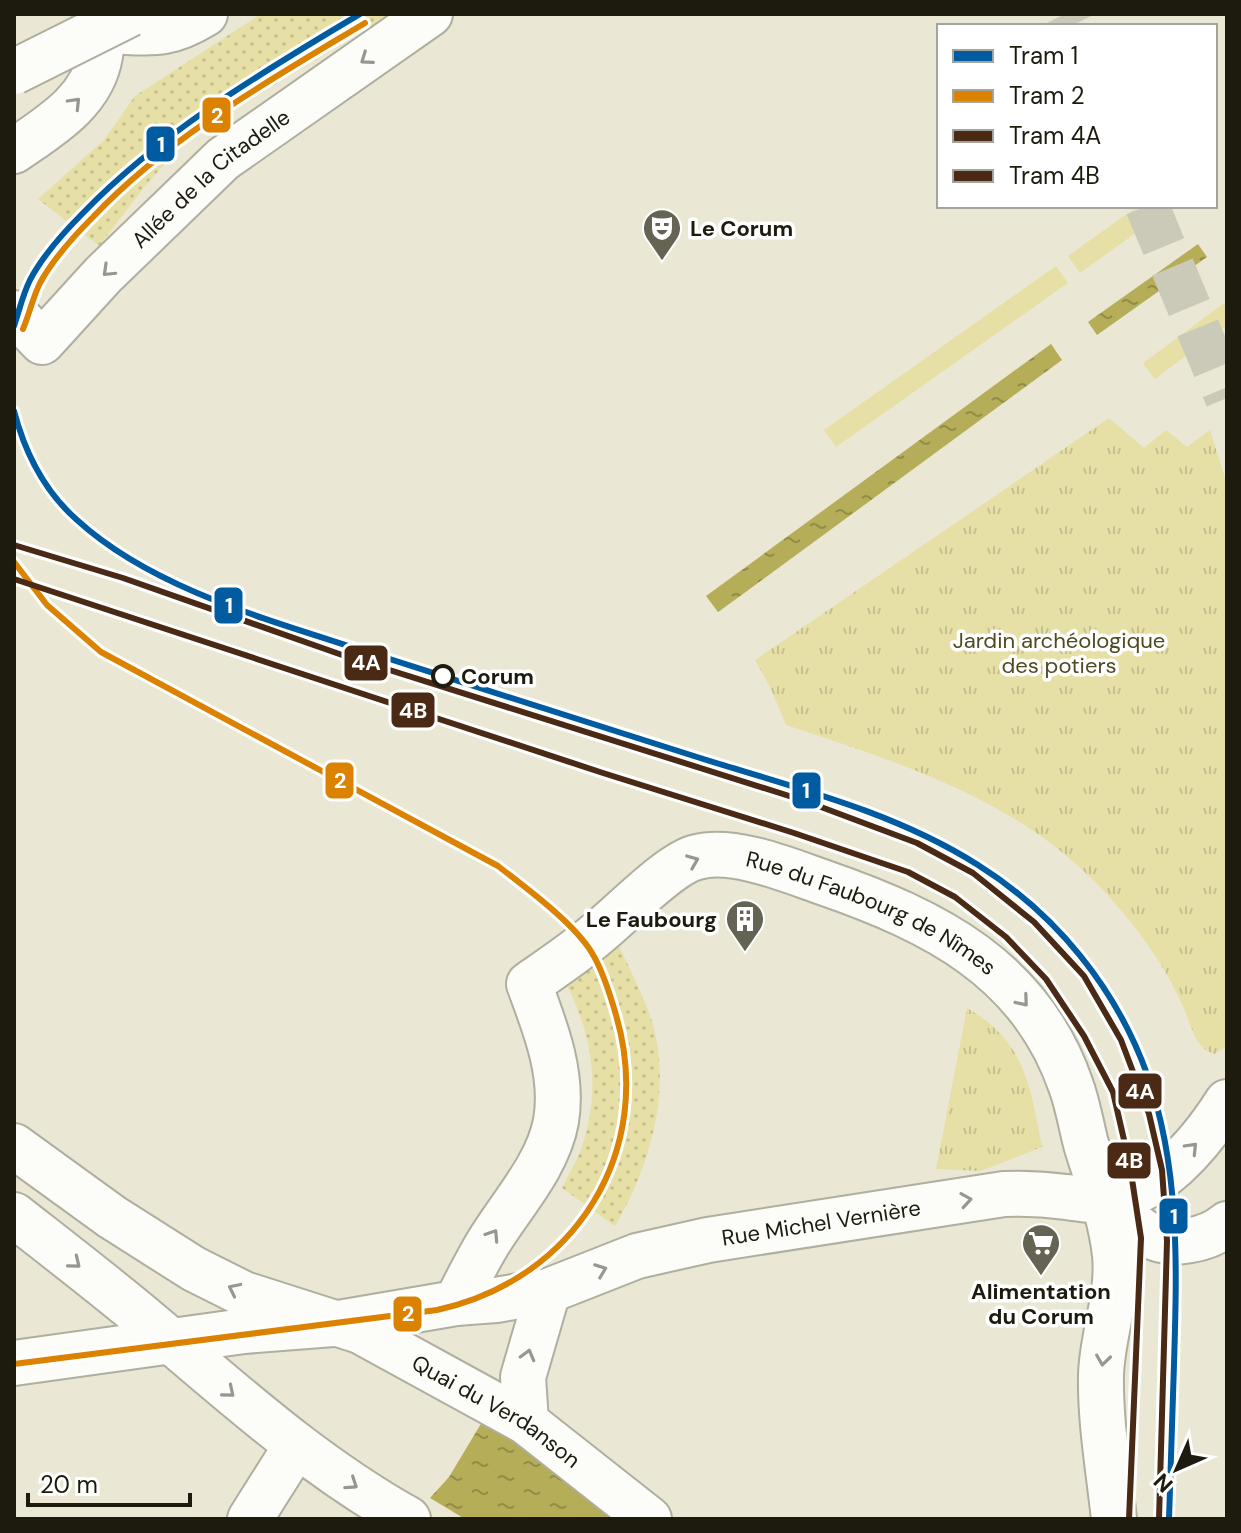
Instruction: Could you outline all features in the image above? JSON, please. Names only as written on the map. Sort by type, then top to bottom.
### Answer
[{"type":"street","points":[[14,72],[110,20],[155,35],[186,25],[205,14]]},
{"type":"street","name":"Allée de la Citadelle","points":[[28,328],[103,275],[223,159],[430,14]]},
{"type":"street","points":[[14,151],[61,118],[85,93],[98,69],[110,20]]},
{"type":"street","name":"Rue du Faubourg de Nîmes","points":[[456,1303],[488,1243],[531,1177],[555,1122],[557,1091],[552,1051],[529,984],[594,937],[660,880],[694,857],[714,854],[734,856],[783,868],[860,895],[929,925],[957,941],[1003,978],[1036,1017],[1055,1050],[1072,1088],[1115,1254],[1116,1284],[1101,1373],[1114,1519]]},
{"type":"street","points":[[1103,1201],[1143,1189],[1172,1169],[1209,1130],[1227,1102]]},
{"type":"street","name":"Quai du Verdanson","points":[[14,1146],[112,1217],[194,1269],[244,1294],[360,1331],[526,1422],[649,1519]]},
{"type":"street","name":"Rue Michel Vernière","points":[[333,1324],[548,1291],[637,1256],[708,1240],[1004,1194],[1031,1193],[1103,1201]]},
{"type":"street","points":[[1103,1201],[1151,1237],[1177,1241],[1203,1237],[1227,1224]]},
{"type":"street","points":[[14,1215],[296,1446],[408,1519]]},
{"type":"street","points":[[526,1422],[523,1377],[548,1291]]},
{"type":"street","name":"Quai du Verdanson","points":[[14,1363],[170,1340],[333,1324]]},
{"type":"street","points":[[250,1519],[296,1446]]},
{"type":"green space","points":[[261,14],[391,14],[226,115],[179,148],[99,246],[38,199],[104,140],[135,96]]},
{"type":"green space","points":[[1135,208],[1170,208],[1080,273],[1068,256]]},
{"type":"green space","points":[[1056,266],[1068,283],[836,447],[824,430]]},
{"type":"green space","points":[[1227,301],[1227,325],[1155,379],[1143,363]]},
{"type":"green space","name":"Jardin archéologique des potiers","points":[[1109,418],[1144,448],[1166,430],[1187,447],[1210,430],[1227,484],[1227,1046],[1215,1054],[1198,1041],[1165,971],[1130,921],[1090,877],[1057,848],[1022,823],[947,784],[908,767],[786,725],[755,660]]},
{"type":"green space","points":[[619,946],[653,1025],[660,1077],[654,1129],[647,1155],[615,1226],[562,1188],[583,1143],[592,1102],[587,1040],[565,982]]},
{"type":"green space","points":[[967,1008],[1002,1035],[1022,1067],[1034,1104],[1042,1147],[981,1171],[936,1169]]},
{"type":"water","points":[[1198,244],[1207,257],[1097,335],[1088,322]]},
{"type":"water","points":[[1051,344],[1062,360],[718,612],[706,596]]},
{"type":"water","points":[[482,1422],[576,1480],[617,1519],[465,1519],[430,1498],[449,1477]]},
{"type":"tunnel","points":[[1065,14],[1070,24]]},
{"type":"tunnel","points":[[1148,208],[1227,398]]},
{"type":"tram line","name":"1","points":[[14,326],[28,285],[41,262],[54,244],[114,183],[215,104],[360,14]]},
{"type":"tram line","name":"2","points":[[23,329],[38,288],[51,265],[78,232],[123,188],[222,111],[365,23]]},
{"type":"tram line","name":"1","points":[[14,411],[37,470],[65,509],[105,543],[170,581],[278,623],[877,815],[978,865],[1033,906],[1080,956],[1118,1012],[1147,1074],[1166,1145],[1175,1254],[1169,1519]]},
{"type":"tram line","name":"4A","points":[[14,545],[123,578],[345,656],[805,801],[917,843],[973,873],[1034,922],[1084,976],[1121,1040],[1149,1114],[1162,1170],[1167,1241],[1159,1519]]},
{"type":"tram line","name":"2","points":[[14,562],[47,605],[101,652],[498,866],[535,895],[574,930],[596,960],[616,1015],[625,1065],[624,1114],[613,1160],[593,1202],[565,1239],[529,1270],[486,1294],[437,1310],[14,1364]]},
{"type":"tram line","name":"4B","points":[[14,579],[908,872],[955,897],[1006,937],[1046,979],[1084,1036],[1113,1092],[1130,1166],[1141,1238],[1129,1519]]},
{"type":"place","name":"Le Corum","points":[[662,262]]},
{"type":"place","name":"Corum","points":[[443,676]]},
{"type":"place","name":"Le Faubourg","points":[[745,953]]},
{"type":"place","name":"Alimentation du Corum","points":[[1041,1277]]}]
